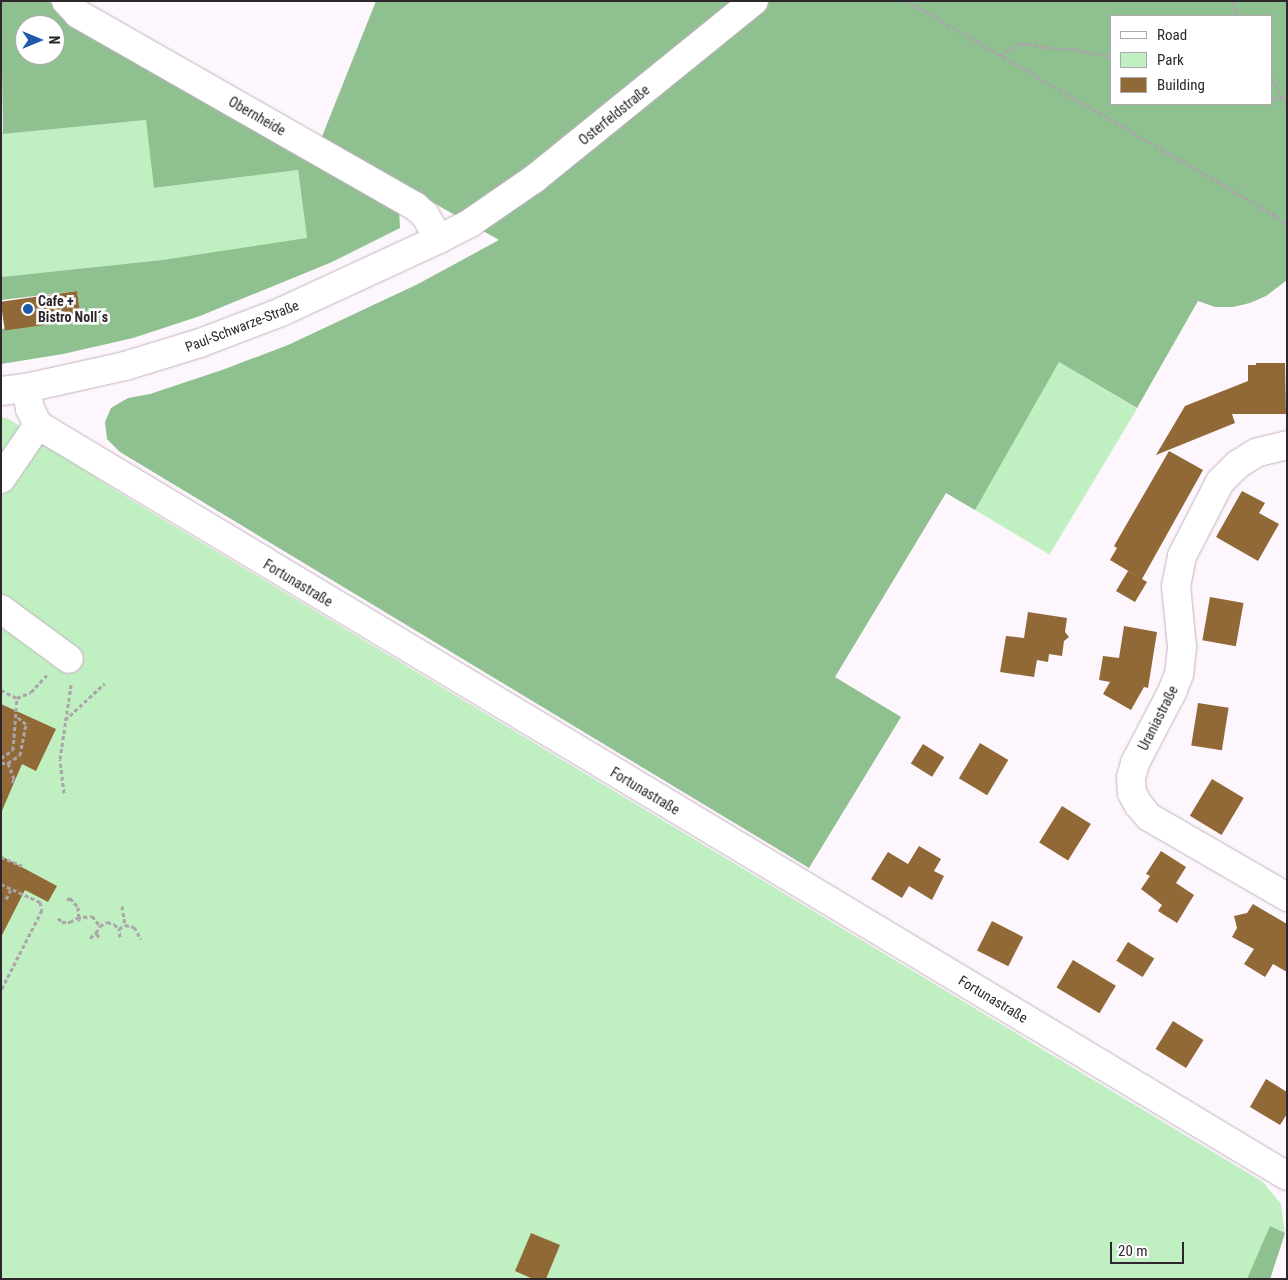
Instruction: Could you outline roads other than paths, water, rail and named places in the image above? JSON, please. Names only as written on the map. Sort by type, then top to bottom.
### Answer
[{"type":"street","name":"Obernheide","points":[[66,1],[78,14],[415,206],[425,215],[439,239]]},
{"type":"street","name":"Osterfeldstraße","points":[[470,223],[534,179],[598,129],[754,1]]},
{"type":"street","name":"Paul-Schwarze-Straße","points":[[13,390],[125,366],[200,343],[281,312],[470,223]]},
{"type":"street","points":[[1,479],[38,425],[30,409],[13,390]]},
{"type":"street","name":"Fortunastraße","points":[[38,425],[1287,1176]]},
{"type":"street","name":"Uraniastraße","points":[[1287,445],[1256,453],[1237,465],[1220,482],[1182,556],[1176,586],[1182,647],[1179,674],[1173,690],[1135,763],[1131,778],[1132,793],[1149,817],[1287,897]]},
{"type":"street","points":[[1,610],[66,664]]},
{"type":"place","name":"Cafe + Bistro Noll´s","points":[[28,309]]}]
